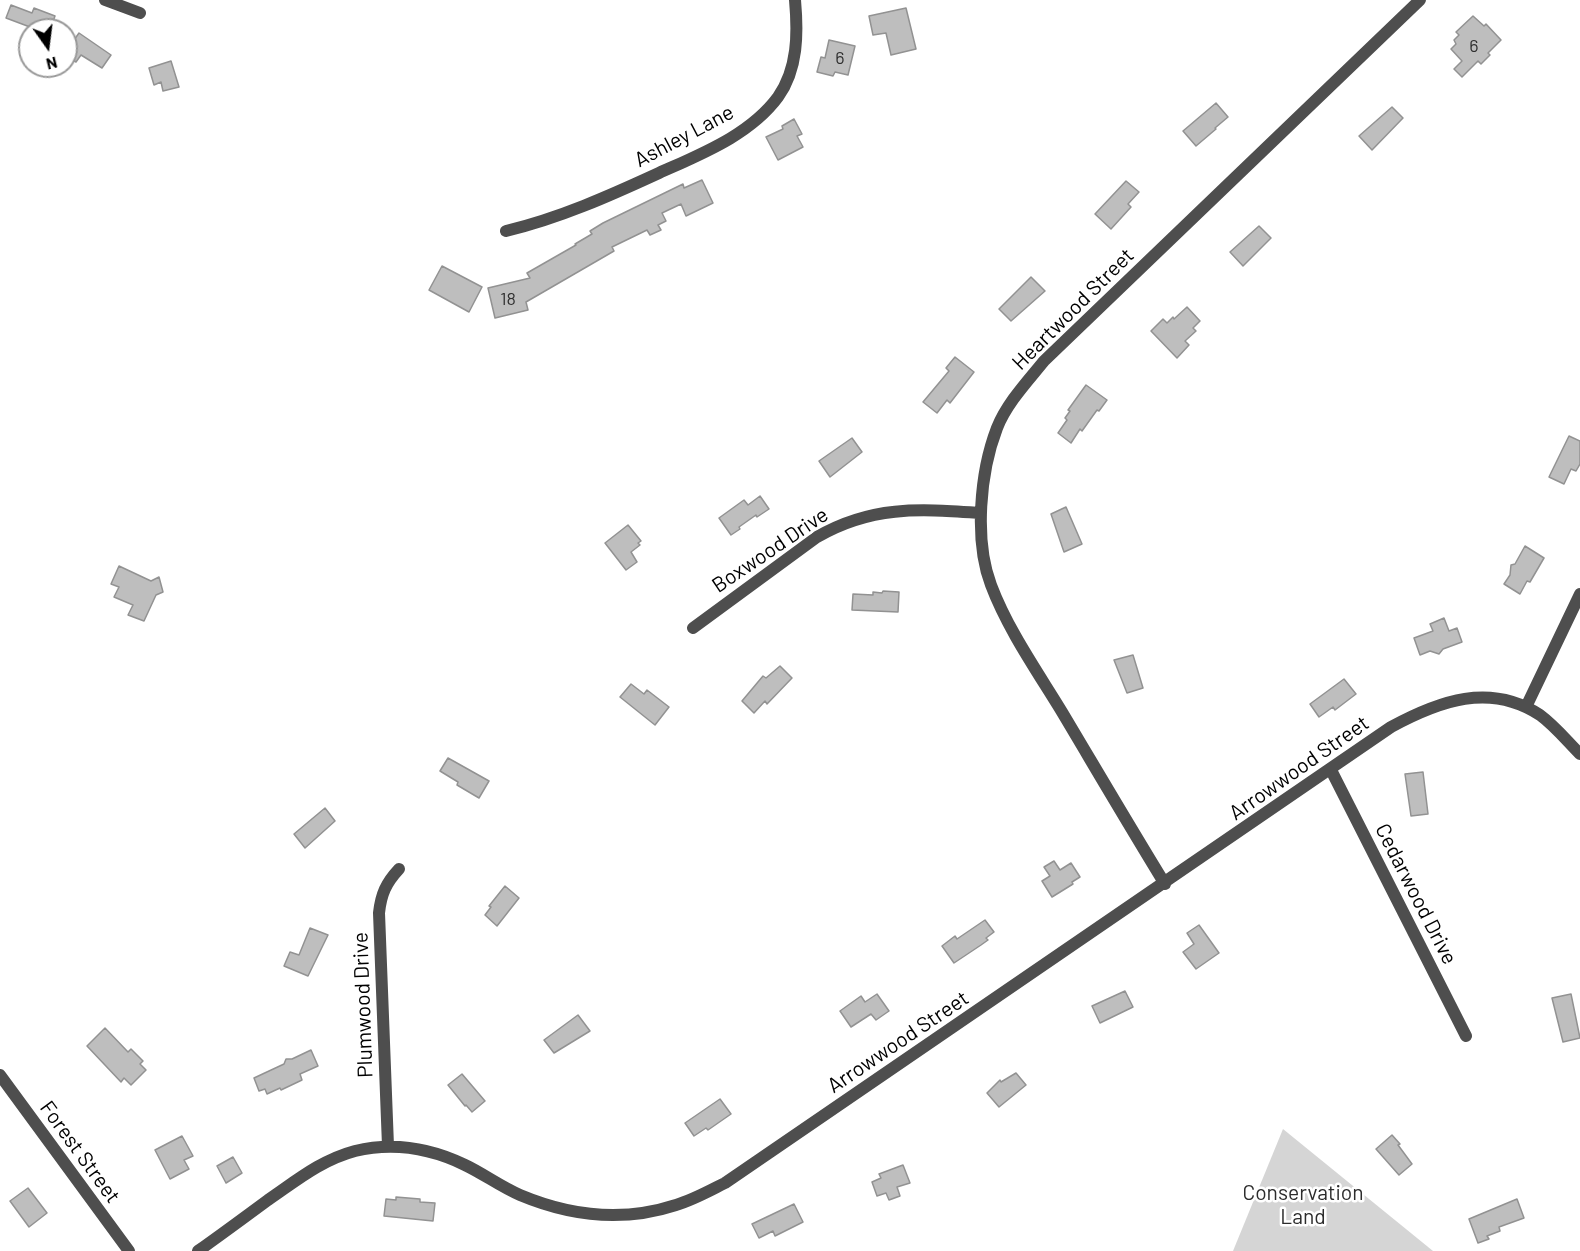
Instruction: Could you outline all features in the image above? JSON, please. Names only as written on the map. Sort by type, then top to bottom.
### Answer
[{"type":"street","points":[[105,0],[140,13]]},
{"type":"street","name":"Ashley Lane","points":[[506,231],[541,223],[618,192],[734,136],[760,116],[778,96],[792,69],[797,38],[795,0]]},
{"type":"street","name":"Heartwood Street","points":[[1165,884],[1020,642],[990,583],[982,543],[981,513],[986,473],[998,428],[1010,405],[1038,369],[1420,0]]},
{"type":"street","name":"Boxwood Drive","points":[[693,628],[817,537],[855,519],[896,510],[917,509],[981,513]]},
{"type":"street","points":[[1526,707],[1580,594]]},
{"type":"street","name":"Arrowwood Street","points":[[198,1251],[324,1162],[354,1152],[388,1146],[426,1150],[447,1157],[519,1195],[571,1212],[623,1215],[650,1212],[676,1205],[725,1183],[1391,728],[1421,711],[1470,697],[1490,698],[1526,707],[1541,716],[1580,754]]},
{"type":"street","name":"Cedarwood Drive","points":[[1331,770],[1466,1036]]},
{"type":"street","name":"Plumwood Drive","points":[[388,1146],[379,913],[380,898],[386,883],[399,869]]},
{"type":"street","name":"Forest Street","points":[[0,1075],[129,1251]]},
{"type":"green space","name":"Conservation Land","points":[[1283,1129],[1433,1251],[1233,1251]]},
{"type":"building","points":[[11,5],[32,13],[34,8],[55,16],[54,18],[18,18],[18,22],[6,18]]},
{"type":"building","points":[[906,8],[916,49],[891,55],[886,33],[873,35],[869,16]]},
{"type":"building","points":[[1473,16],[1484,26],[1486,24],[1501,40],[1481,64],[1478,61],[1462,77],[1454,69],[1462,61],[1451,49],[1456,44],[1454,40],[1459,35],[1456,32]]},
{"type":"building","points":[[78,34],[111,55],[102,68],[81,55],[78,59]]},
{"type":"building","points":[[829,40],[855,46],[848,75],[835,72],[833,76],[817,72],[821,57],[825,58]]},
{"type":"building","points":[[171,61],[179,87],[163,91],[161,82],[154,85],[149,68]]},
{"type":"building","points":[[1216,103],[1228,117],[1196,146],[1183,131]]},
{"type":"building","points":[[1392,107],[1403,118],[1372,150],[1359,136]]},
{"type":"building","points":[[794,119],[802,134],[797,136],[803,147],[778,160],[766,137],[783,129],[782,126]]},
{"type":"building","points":[[702,180],[713,203],[686,216],[681,204],[662,213],[666,221],[658,225],[661,230],[650,235],[647,230],[612,247],[614,251],[526,302],[528,310],[495,318],[488,288],[530,278],[527,273],[576,245],[592,234],[590,231],[603,223],[683,184],[684,188]]},
{"type":"building","points":[[1126,181],[1139,192],[1128,204],[1131,207],[1111,229],[1095,214]]},
{"type":"building","points":[[1259,226],[1271,238],[1243,266],[1230,252]]},
{"type":"building","points":[[442,266],[482,287],[469,312],[429,290]]},
{"type":"building","points":[[1031,277],[1045,291],[1011,321],[999,309]]},
{"type":"building","points":[[1187,307],[1200,321],[1193,328],[1196,331],[1185,341],[1189,345],[1177,358],[1151,331],[1163,319],[1167,323]]},
{"type":"building","points":[[955,357],[974,372],[950,403],[947,400],[937,413],[923,402],[949,371],[946,368]]},
{"type":"building","points":[[1086,385],[1107,400],[1082,431],[1080,429],[1071,443],[1058,433],[1067,420],[1065,418],[1070,411],[1068,410]]},
{"type":"building","points":[[1569,436],[1580,441],[1580,464],[1576,471],[1571,469],[1564,484],[1549,477]]},
{"type":"building","points":[[852,438],[862,452],[830,477],[819,461]]},
{"type":"building","points":[[760,496],[769,509],[757,517],[756,515],[731,535],[719,518],[744,500],[748,505]]},
{"type":"building","points":[[1066,507],[1082,544],[1064,552],[1051,514]]},
{"type":"building","points":[[628,525],[641,541],[638,543],[640,545],[631,552],[637,562],[626,570],[605,543]]},
{"type":"building","points":[[1525,546],[1544,558],[1520,594],[1504,584],[1510,575],[1511,565],[1515,564]]},
{"type":"building","points":[[119,566],[151,581],[159,577],[163,592],[156,595],[144,621],[128,615],[133,605],[114,597],[119,587],[111,584]]},
{"type":"building","points":[[883,591],[899,592],[898,612],[852,610],[853,594],[873,595],[873,592],[882,593]]},
{"type":"building","points":[[1444,618],[1449,631],[1457,628],[1462,642],[1443,649],[1439,654],[1430,651],[1420,655],[1414,638],[1433,631],[1430,624]]},
{"type":"building","points":[[1133,655],[1143,688],[1127,693],[1114,660]]},
{"type":"building","points":[[780,666],[792,678],[767,704],[765,701],[754,713],[742,701],[763,676],[766,678]]},
{"type":"building","points":[[1344,679],[1356,694],[1335,710],[1333,707],[1319,717],[1310,704]]},
{"type":"building","points":[[631,684],[644,694],[647,690],[669,707],[655,725],[620,697]]},
{"type":"building","points":[[448,758],[489,781],[479,798],[457,785],[458,782],[440,771]]},
{"type":"building","points":[[1423,772],[1428,814],[1411,816],[1405,774]]},
{"type":"building","points":[[325,808],[335,821],[305,848],[294,834]]},
{"type":"building","points":[[1054,861],[1060,870],[1071,863],[1080,877],[1052,897],[1042,881],[1050,876],[1044,867]]},
{"type":"building","points":[[505,886],[519,898],[497,926],[485,915],[491,907],[489,906]]},
{"type":"building","points":[[985,920],[994,932],[986,938],[988,940],[954,963],[942,946],[955,936],[957,939]]},
{"type":"building","points":[[1199,925],[1219,953],[1196,969],[1183,952],[1194,944],[1187,933]]},
{"type":"building","points":[[310,928],[328,935],[308,976],[284,966],[290,952],[299,955]]},
{"type":"building","points":[[1125,991],[1133,1007],[1100,1023],[1092,1006]]},
{"type":"building","points":[[877,994],[889,1011],[876,1020],[871,1014],[851,1027],[840,1011],[861,996],[865,1002]]},
{"type":"building","points":[[1571,994],[1580,1038],[1563,1042],[1552,998]]},
{"type":"building","points":[[578,1015],[590,1031],[554,1053],[544,1040]]},
{"type":"building","points":[[105,1028],[128,1052],[131,1049],[143,1061],[140,1064],[146,1070],[131,1085],[124,1078],[121,1082],[87,1046]]},
{"type":"building","points":[[311,1050],[318,1066],[300,1074],[302,1080],[267,1094],[265,1089],[259,1091],[254,1078],[284,1064],[286,1059],[292,1059]]},
{"type":"building","points":[[1016,1073],[1026,1085],[999,1107],[987,1093],[1000,1080],[1001,1082]]},
{"type":"building","points":[[462,1074],[485,1101],[472,1112],[448,1085]]},
{"type":"building","points":[[720,1099],[731,1114],[708,1130],[706,1128],[694,1136],[685,1123]]},
{"type":"building","points":[[1392,1135],[1412,1164],[1399,1175],[1376,1149]]},
{"type":"building","points":[[182,1136],[193,1156],[184,1160],[189,1169],[170,1179],[155,1150]]},
{"type":"building","points":[[233,1157],[242,1173],[226,1183],[217,1166]]},
{"type":"building","points":[[903,1165],[910,1183],[897,1187],[900,1196],[889,1200],[886,1193],[877,1196],[872,1182],[881,1178],[879,1174]]},
{"type":"building","points":[[28,1188],[47,1213],[29,1227],[10,1201]]},
{"type":"building","points":[[396,1197],[435,1203],[433,1221],[384,1216],[386,1199],[396,1200]]},
{"type":"building","points":[[1517,1199],[1524,1218],[1499,1227],[1500,1231],[1487,1236],[1489,1239],[1478,1243],[1469,1219]]},
{"type":"building","points":[[794,1204],[803,1222],[775,1236],[773,1231],[759,1238],[752,1224]]}]
